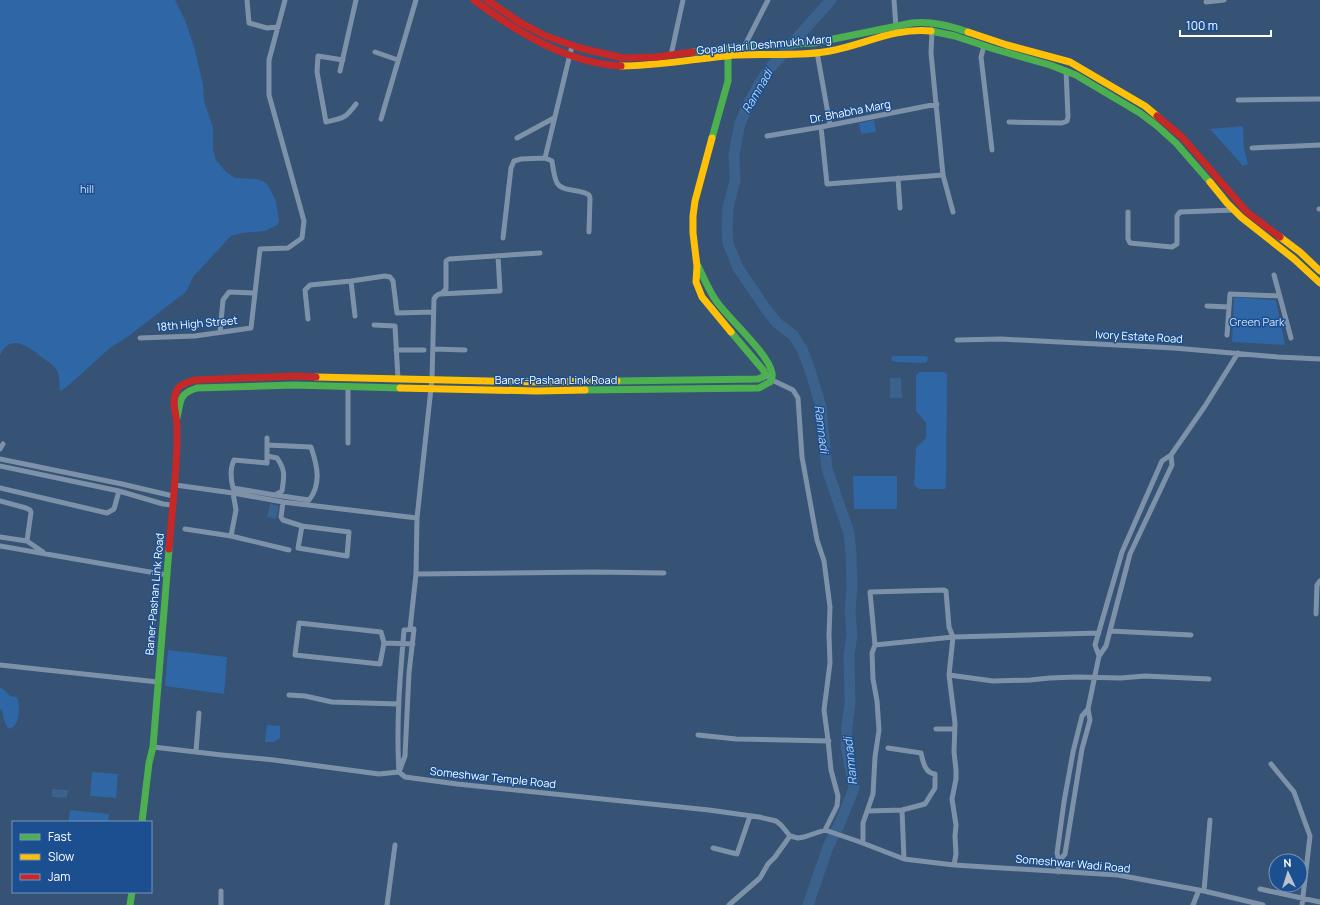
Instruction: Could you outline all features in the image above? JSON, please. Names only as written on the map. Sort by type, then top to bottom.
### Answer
[{"type":"street","points":[[247,0],[249,23],[267,28],[278,27],[285,0]]},
{"type":"street","points":[[340,71],[356,0]]},
{"type":"street","points":[[381,119],[416,0]]},
{"type":"street","name":"Gopal Hari Deshmukh Marg","points":[[474,0],[517,30],[542,43],[609,64],[639,66],[728,56],[829,51],[914,31],[932,31],[948,33],[984,46],[1070,71],[1154,123],[1191,159],[1234,210],[1250,225],[1294,259],[1320,283]]},
{"type":"street","name":"Gopal Hari Deshmukh Marg","points":[[487,0],[521,24],[546,36],[572,46],[623,58],[639,58],[744,47],[814,44],[924,22],[938,23],[1007,45],[1060,59],[1074,64],[1145,106],[1159,117],[1192,148],[1247,212],[1300,252],[1318,270]]},
{"type":"street","points":[[671,55],[683,0]]},
{"type":"street","points":[[744,47],[768,0]]},
{"type":"street","points":[[894,0],[896,27]]},
{"type":"street","points":[[1206,2],[1224,0]]},
{"type":"street","name":"18th High Street","points":[[140,338],[195,336],[250,328],[260,249],[288,248],[302,238],[304,221],[269,95],[269,60],[278,27]]},
{"type":"street","points":[[932,31],[932,53],[943,175],[952,212]]},
{"type":"street","points":[[969,41],[972,33]]},
{"type":"street","points":[[545,158],[572,46]]},
{"type":"street","points":[[984,46],[981,57],[992,150]]},
{"type":"street","points":[[375,52],[398,60]]},
{"type":"street","points":[[814,52],[830,125]]},
{"type":"street","points":[[343,60],[318,56],[316,64],[326,122],[348,116],[356,104]]},
{"type":"street","points":[[728,56],[730,72],[728,81],[695,201],[693,233],[698,266],[696,282],[702,296],[711,309],[761,367],[765,374],[772,380],[793,390],[798,398],[803,464],[816,540],[824,561],[830,607],[830,663],[824,710],[829,742],[831,770],[838,796],[837,806],[825,830]]},
{"type":"street","points":[[1009,122],[1062,123],[1067,121],[1070,71],[1074,64]]},
{"type":"street","points":[[1238,100],[1320,98]]},
{"type":"street","name":"Dr. Bhabha Marg","points":[[767,136],[937,104]]},
{"type":"street","points":[[517,138],[554,118]]},
{"type":"street","points":[[821,127],[827,184],[943,175]]},
{"type":"street","points":[[1252,148],[1320,145]]},
{"type":"street","points":[[503,238],[510,168],[514,161],[521,159],[545,158],[552,161],[558,184],[562,188],[579,190],[589,195],[589,232]]},
{"type":"street","points":[[898,178],[900,208]]},
{"type":"street","points":[[1128,212],[1128,239],[1130,243],[1172,247],[1176,244],[1177,216],[1180,212],[1234,210]]},
{"type":"street","points":[[410,629],[416,574],[417,518],[432,380],[433,312],[436,296],[446,290],[447,260],[540,253]]},
{"type":"street","points":[[441,294],[500,291],[498,256]]},
{"type":"street","points":[[698,266],[710,292],[718,303],[769,363],[772,369],[772,380]]},
{"type":"street","points":[[1310,274],[1318,270]]},
{"type":"street","points":[[1274,275],[1291,338]]},
{"type":"street","points":[[308,319],[305,290],[310,285],[385,276],[390,277],[393,281],[397,312],[433,312]]},
{"type":"street","points":[[351,281],[355,316]]},
{"type":"street","points":[[220,332],[223,300],[229,292],[254,293]]},
{"type":"street","points":[[1227,335],[1230,294],[1280,296]]},
{"type":"street","points":[[1207,306],[1229,307]]},
{"type":"street","points":[[374,324],[395,326],[398,379]]},
{"type":"street","name":"Ivory Estate Road","points":[[957,340],[1024,340],[1174,348],[1320,359]]},
{"type":"street","points":[[433,349],[465,350]]},
{"type":"street","points":[[396,350],[424,350]]},
{"type":"street","points":[[1099,656],[1095,645],[1122,552],[1162,461],[1171,455],[1238,353]]},
{"type":"street","name":"Baner-Pashan Link Road","points":[[177,419],[173,406],[176,393],[183,384],[196,380],[294,376],[537,382],[758,379],[763,377],[765,374]]},
{"type":"street","points":[[196,380],[197,388]]},
{"type":"street","name":"Baner-Pashan Link Road","points":[[142,821],[149,763],[153,747],[163,612],[175,485],[177,419],[182,396],[188,391],[197,388],[294,385],[537,391],[760,388],[772,380]]},
{"type":"street","points":[[348,386],[348,443]]},
{"type":"street","points":[[267,438],[267,445],[267,463],[234,460],[232,464],[233,488],[309,500],[314,494],[317,465],[311,447],[267,445]]},
{"type":"street","points":[[1059,861],[1065,854],[1082,749],[1090,720],[1088,709],[1099,656],[1106,646],[1130,554],[1172,465],[1171,455]]},
{"type":"street","points":[[267,456],[278,458],[283,467],[284,479],[282,490],[275,495]]},
{"type":"street","points":[[0,459],[173,496]]},
{"type":"street","points":[[0,466],[119,491],[163,504],[172,505]]},
{"type":"street","points":[[175,485],[283,502],[417,518]]},
{"type":"street","points":[[0,488],[107,513],[114,509],[119,491]]},
{"type":"street","points":[[231,536],[236,510],[233,493]]},
{"type":"street","points":[[0,501],[30,510],[27,541]]},
{"type":"street","points":[[283,502],[281,517],[283,520],[302,526],[349,532],[347,556],[298,548],[302,526]]},
{"type":"street","points":[[186,529],[231,536],[289,550]]},
{"type":"street","points":[[0,537],[27,541],[44,553]]},
{"type":"street","points":[[0,546],[167,575]]},
{"type":"street","points":[[416,574],[603,572],[664,573]]},
{"type":"street","points":[[1316,614],[1317,584],[1320,580]]},
{"type":"street","points":[[862,842],[864,823],[873,794],[875,756],[879,730],[877,701],[873,679],[872,653],[875,645],[870,592],[944,590],[946,591],[949,627],[953,637],[949,675],[954,729],[956,779],[952,799],[956,825],[956,854],[954,865]]},
{"type":"street","points":[[299,623],[381,632],[384,643],[380,664],[295,655],[299,623]]},
{"type":"street","points":[[414,629],[409,673],[405,756],[399,772],[399,704],[404,630],[414,629]]},
{"type":"street","points":[[1110,631],[1191,635]]},
{"type":"street","points":[[875,645],[953,637],[1099,633]]},
{"type":"street","points":[[384,643],[412,644]]},
{"type":"street","points":[[0,665],[158,682]]},
{"type":"street","points":[[949,675],[994,680],[1094,677],[1121,678],[1146,676],[1209,679]]},
{"type":"street","points":[[289,695],[305,696],[332,702],[399,704]]},
{"type":"street","points":[[1058,872],[1059,861],[1057,853],[1073,752],[1082,716],[1088,709]]},
{"type":"street","points":[[196,751],[199,713]]},
{"type":"street","points":[[936,729],[954,729]]},
{"type":"street","points":[[698,736],[736,739],[829,742]]},
{"type":"street","name":"Someshwar Temple Road","points":[[153,747],[379,774],[399,772],[405,777],[457,784],[709,810],[770,819],[781,825],[790,836]]},
{"type":"street","points":[[868,811],[902,810],[925,804],[936,788],[935,774],[931,774],[924,767],[921,753],[888,748]]},
{"type":"street","points":[[1271,764],[1294,792],[1310,836],[1302,905]]},
{"type":"street","points":[[730,905],[760,878],[768,864],[790,836],[798,838],[804,837],[825,830],[862,842],[904,859],[902,810]]},
{"type":"street","points":[[713,848],[738,854],[750,816]]},
{"type":"street","points":[[1193,905],[1201,890],[1210,820]]},
{"type":"street","points":[[387,905],[395,845]]},
{"type":"street","name":"Someshwar Wadi Road","points":[[904,859],[954,865],[1118,875],[1201,890],[1263,905]]},
{"type":"street","points":[[1260,889],[1320,902]]},
{"type":"street","points":[[221,891],[221,905]]},
{"type":"street","points":[[130,905],[132,893]]},
{"type":"green space","name":"hill","points":[[0,0],[175,0],[185,20],[195,50],[203,85],[204,101],[213,128],[213,149],[216,160],[226,172],[235,178],[256,179],[265,182],[276,201],[279,221],[277,225],[265,231],[242,233],[231,236],[193,277],[187,290],[183,294],[130,335],[110,348],[61,391],[59,375],[56,368],[26,346],[15,343],[9,344],[4,348],[0,355]]},
{"type":"green space","points":[[874,120],[876,132],[861,134],[859,123]]},
{"type":"green space","points":[[1243,126],[1244,149],[1248,164],[1243,166],[1210,129]]},
{"type":"green space","name":"Green Park","points":[[1234,297],[1276,300],[1285,345],[1232,342]]},
{"type":"green space","points":[[892,356],[928,357],[927,362],[924,363],[896,362],[892,361]]},
{"type":"green space","points":[[920,372],[943,372],[947,374],[945,489],[919,489],[914,485],[916,448],[926,438],[926,423],[916,411],[916,375]]},
{"type":"green space","points":[[853,476],[897,476],[897,509],[854,509]]},
{"type":"green space","points":[[168,650],[227,657],[224,694],[165,686]]},
{"type":"green space","points":[[0,688],[5,690],[10,696],[16,697],[19,702],[18,720],[15,726],[10,729],[5,723],[2,710],[0,709]]},
{"type":"green space","points":[[267,725],[280,726],[280,738],[274,742],[265,742]]},
{"type":"green space","points":[[92,772],[118,774],[116,798],[90,796]]},
{"type":"green space","points":[[70,810],[109,814],[108,821],[68,821]]},
{"type":"shaded area","points":[[890,378],[901,378],[902,398],[890,398]]},
{"type":"shaded area","points":[[270,504],[279,506],[276,519],[267,517]]},
{"type":"shaded area","points":[[52,789],[68,790],[67,798],[52,797]]},
{"type":"waterway","name":"Ramnadi","points":[[808,905],[828,847],[840,823],[854,788],[846,746],[850,704],[849,655],[852,635],[850,612],[852,587],[849,533],[827,469],[821,407],[802,349],[793,335],[777,323],[738,268],[728,243],[727,228],[728,208],[735,180],[734,154],[740,123],[750,101],[770,68],[831,0]]},
{"type":"traffic: fast","points":[[693,52],[736,47],[814,43],[912,23],[941,24],[968,32]]},
{"type":"traffic: fast","points":[[931,31],[955,36],[1050,65],[1076,75],[1140,113],[1156,125],[1176,143],[1210,182]]},
{"type":"traffic: fast","points":[[712,138],[728,81],[728,56]]},
{"type":"traffic: fast","points":[[585,390],[759,388],[770,382],[772,373],[764,356],[717,302],[698,266]]},
{"type":"traffic: fast","points":[[617,381],[758,379],[763,377],[765,374],[764,371],[731,332]]},
{"type":"traffic: fast","points":[[177,418],[181,399],[186,393],[197,388],[294,385],[400,388]]},
{"type":"traffic: fast","points":[[142,821],[149,763],[153,747],[169,549]]},
{"type":"traffic: fast","points":[[130,905],[132,893]]},
{"type":"traffic: slow","points":[[621,66],[650,65],[736,55],[818,53],[892,34],[918,30],[931,31]]},
{"type":"traffic: slow","points":[[968,32],[1007,45],[1070,62],[1145,106],[1157,116]]},
{"type":"traffic: slow","points":[[712,138],[695,201],[693,216],[693,233],[697,266],[696,282],[702,297],[731,332]]},
{"type":"traffic: slow","points":[[1210,182],[1241,217],[1294,259],[1320,283]]},
{"type":"traffic: slow","points":[[1280,237],[1300,252],[1320,271]]},
{"type":"traffic: slow","points":[[316,377],[537,382],[617,381]]},
{"type":"traffic: slow","points":[[400,388],[537,391],[585,390]]},
{"type":"traffic: jam","points":[[474,0],[507,23],[543,44],[581,59],[601,64],[621,66]]},
{"type":"traffic: jam","points":[[487,0],[521,23],[546,36],[580,48],[623,58],[656,57],[693,52]]},
{"type":"traffic: jam","points":[[1157,116],[1182,137],[1247,212],[1280,237]]},
{"type":"traffic: jam","points":[[169,549],[177,457],[177,422],[174,405],[177,389],[184,384],[196,380],[294,376],[316,377]]}]
